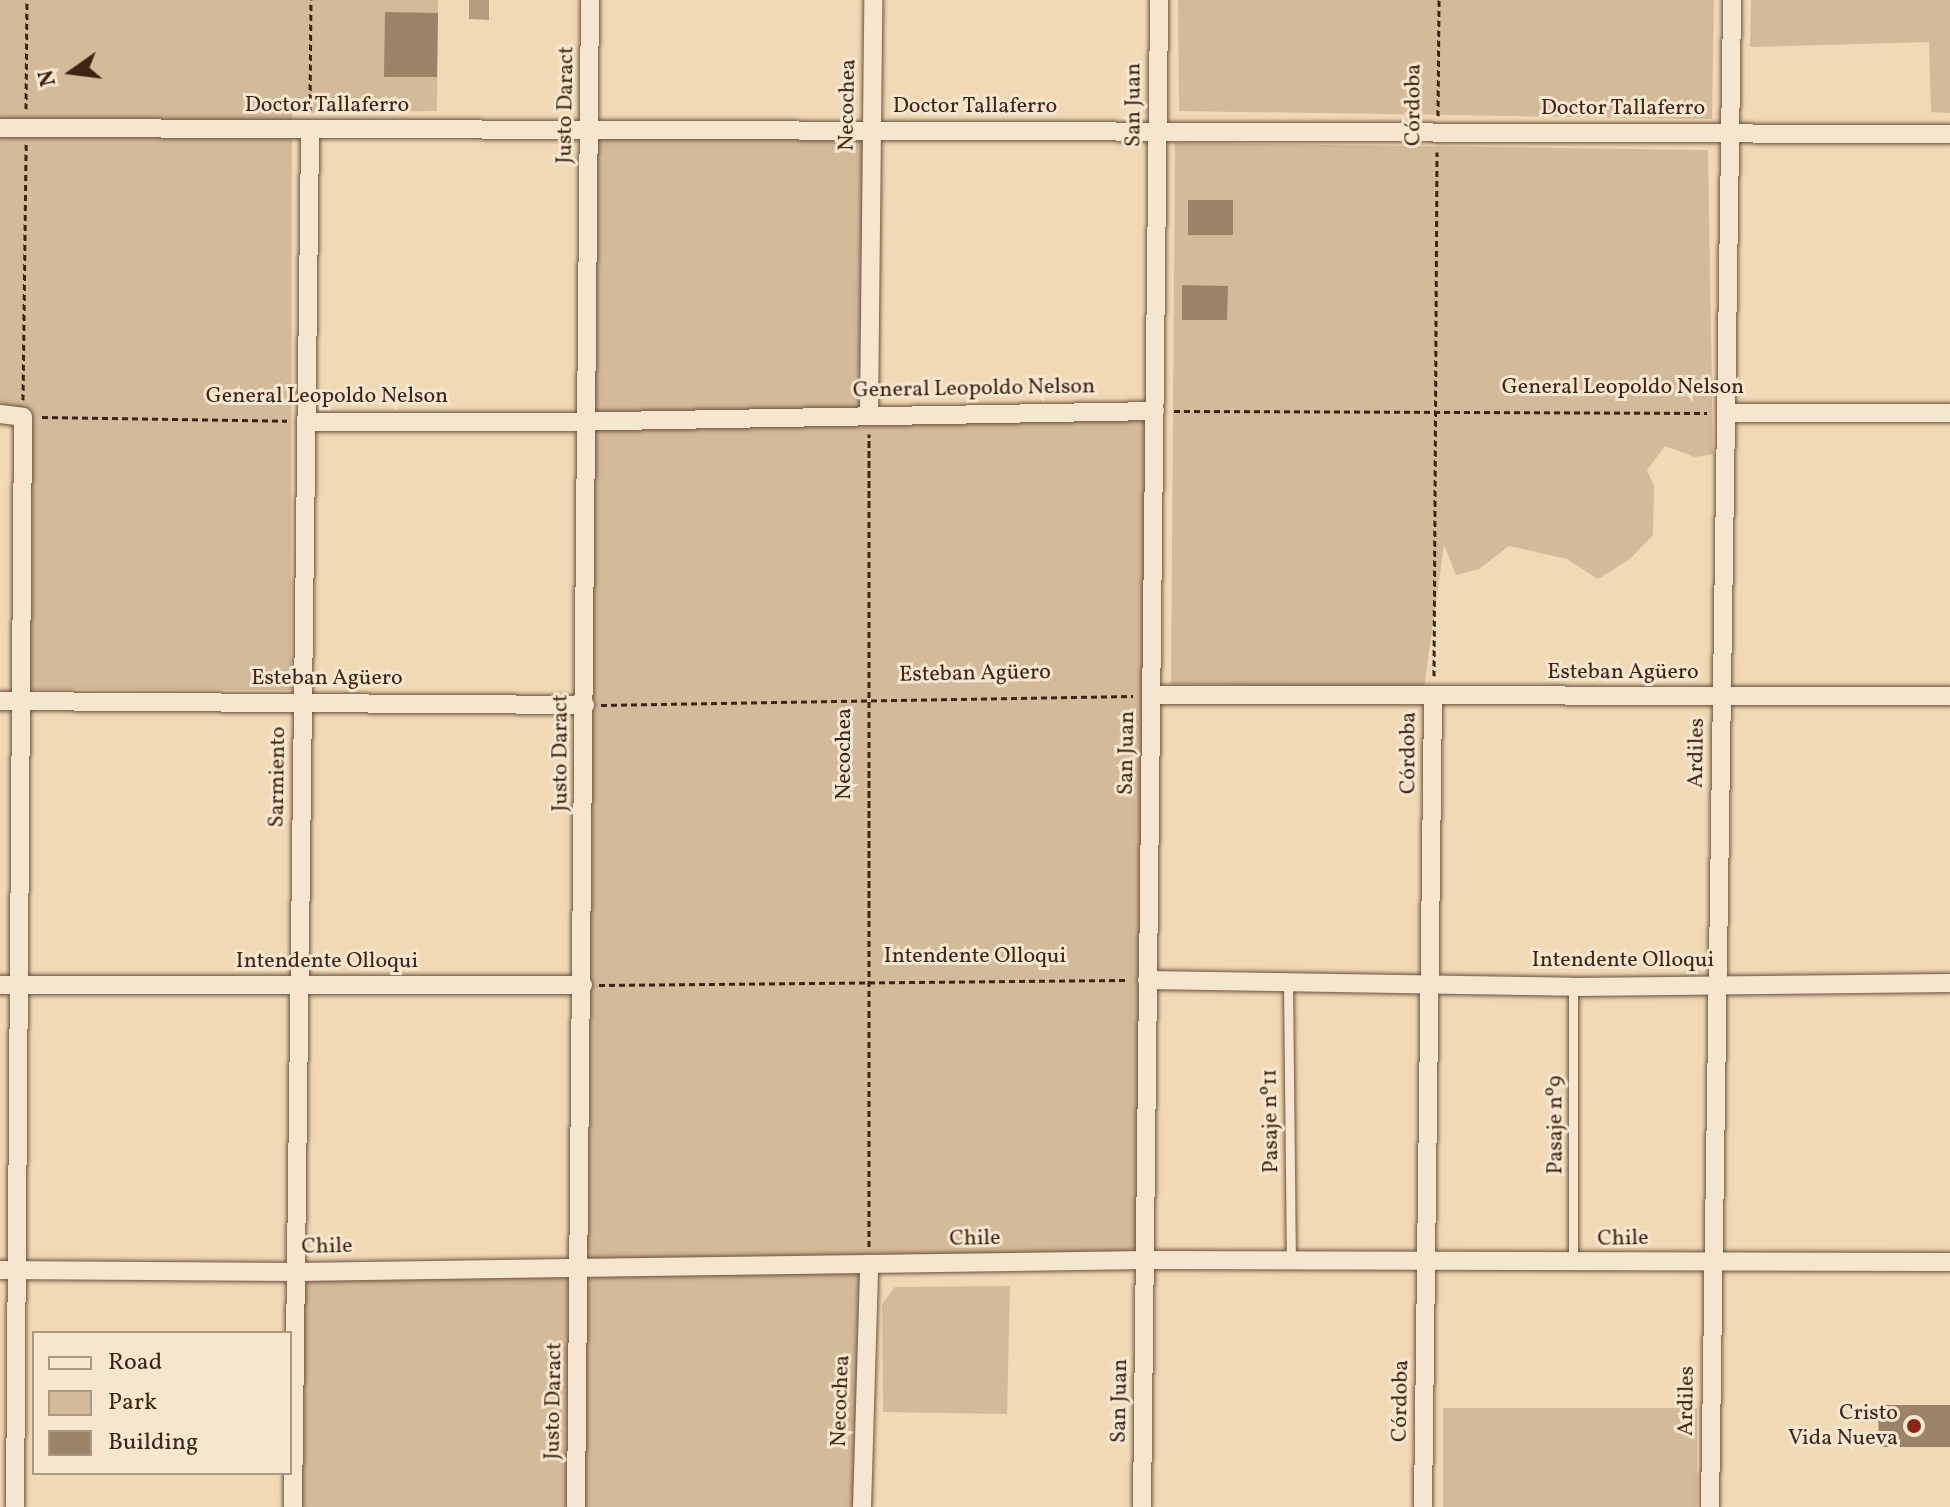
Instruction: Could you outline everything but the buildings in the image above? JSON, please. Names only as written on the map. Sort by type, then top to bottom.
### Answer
[{"type":"street","name":"Justo Daract","points":[[576,1507],[581,1268],[590,0]]},
{"type":"street","name":"Necochea","points":[[869,414],[873,0]]},
{"type":"street","name":"San Juan","points":[[1142,1507],[1159,0]]},
{"type":"street","name":"Ardiles","points":[[1710,1507],[1732,0]]},
{"type":"street","name":"Doctor Tallaferro","points":[[0,128],[1158,129],[1950,134]]},
{"type":"street","name":"Sarmiento","points":[[293,1507],[310,130]]},
{"type":"street","name":"General Leopoldo Nelson","points":[[306,422],[1155,411]]},
{"type":"street","name":"General Leopoldo Nelson","points":[[1727,413],[1950,413]]},
{"type":"street","points":[[0,414],[23,417],[21,701],[8,985],[8,1270],[15,1507]]},
{"type":"street","name":"Esteban Agüero","points":[[1152,695],[1433,698],[1950,696]]},
{"type":"street","name":"Córdoba","points":[[1423,1507],[1433,698]]},
{"type":"street","name":"Esteban Agüero","points":[[0,701],[585,705]]},
{"type":"street","name":"Intendente Olloqui","points":[[1147,980],[1573,987],[1950,983]]},
{"type":"street","name":"Intendente Olloqui","points":[[8,985],[583,985]]},
{"type":"street","name":"Chile","points":[[8,1270],[296,1272],[1147,1260],[1950,1262]]},
{"type":"street","name":"Necochea","points":[[862,1507],[869,1265]]},
{"type":"lane","name":"Pasaje nº11","points":[[1288,981],[1291,1262]]},
{"type":"lane","name":"Pasaje nº9","points":[[1573,987],[1573,1263]]},
{"type":"path","points":[[23,417],[27,0]]},
{"type":"path","points":[[310,130],[311,0]]},
{"type":"path","name":"Córdoba","points":[[1433,698],[1439,0]]},
{"type":"path","name":"General Leopoldo Nelson","points":[[1155,411],[1727,413]]},
{"type":"path","name":"Necochea","points":[[869,414],[869,1265]]},
{"type":"path","name":"General Leopoldo Nelson","points":[[23,417],[306,422]]},
{"type":"path","name":"Esteban Agüero","points":[[585,705],[1152,695]]},
{"type":"path","name":"Intendente Olloqui","points":[[583,985],[1147,980]]},
{"type":"green space","points":[[0,0],[438,0],[437,111],[292,113],[291,690],[30,689],[23,418],[0,414]]},
{"type":"green space","points":[[1178,0],[1714,0],[1712,119],[1179,111]]},
{"type":"green space","points":[[1751,0],[1950,0],[1950,113],[1931,112],[1929,42],[1750,47]]},
{"type":"green space","points":[[590,130],[872,131],[869,414],[1155,411],[1147,1260],[869,1264],[861,1507],[293,1507],[296,1272],[580,1268]]},
{"type":"green space","points":[[1175,143],[1708,150],[1713,454],[1695,457],[1665,446],[1647,470],[1654,486],[1653,535],[1630,559],[1598,579],[1567,559],[1509,546],[1479,569],[1456,575],[1444,545],[1424,688],[1171,684]]},
{"type":"green space","points":[[1010,1286],[1007,1414],[883,1412],[882,1304],[895,1287]]},
{"type":"green space","points":[[1443,1408],[1697,1408],[1697,1507],[1443,1507]]},
{"type":"shaded area","points":[[469,0],[489,0],[489,20],[469,19]]},
{"type":"place","name":"Cristo Vida Nueva","points":[[1914,1426]]}]
